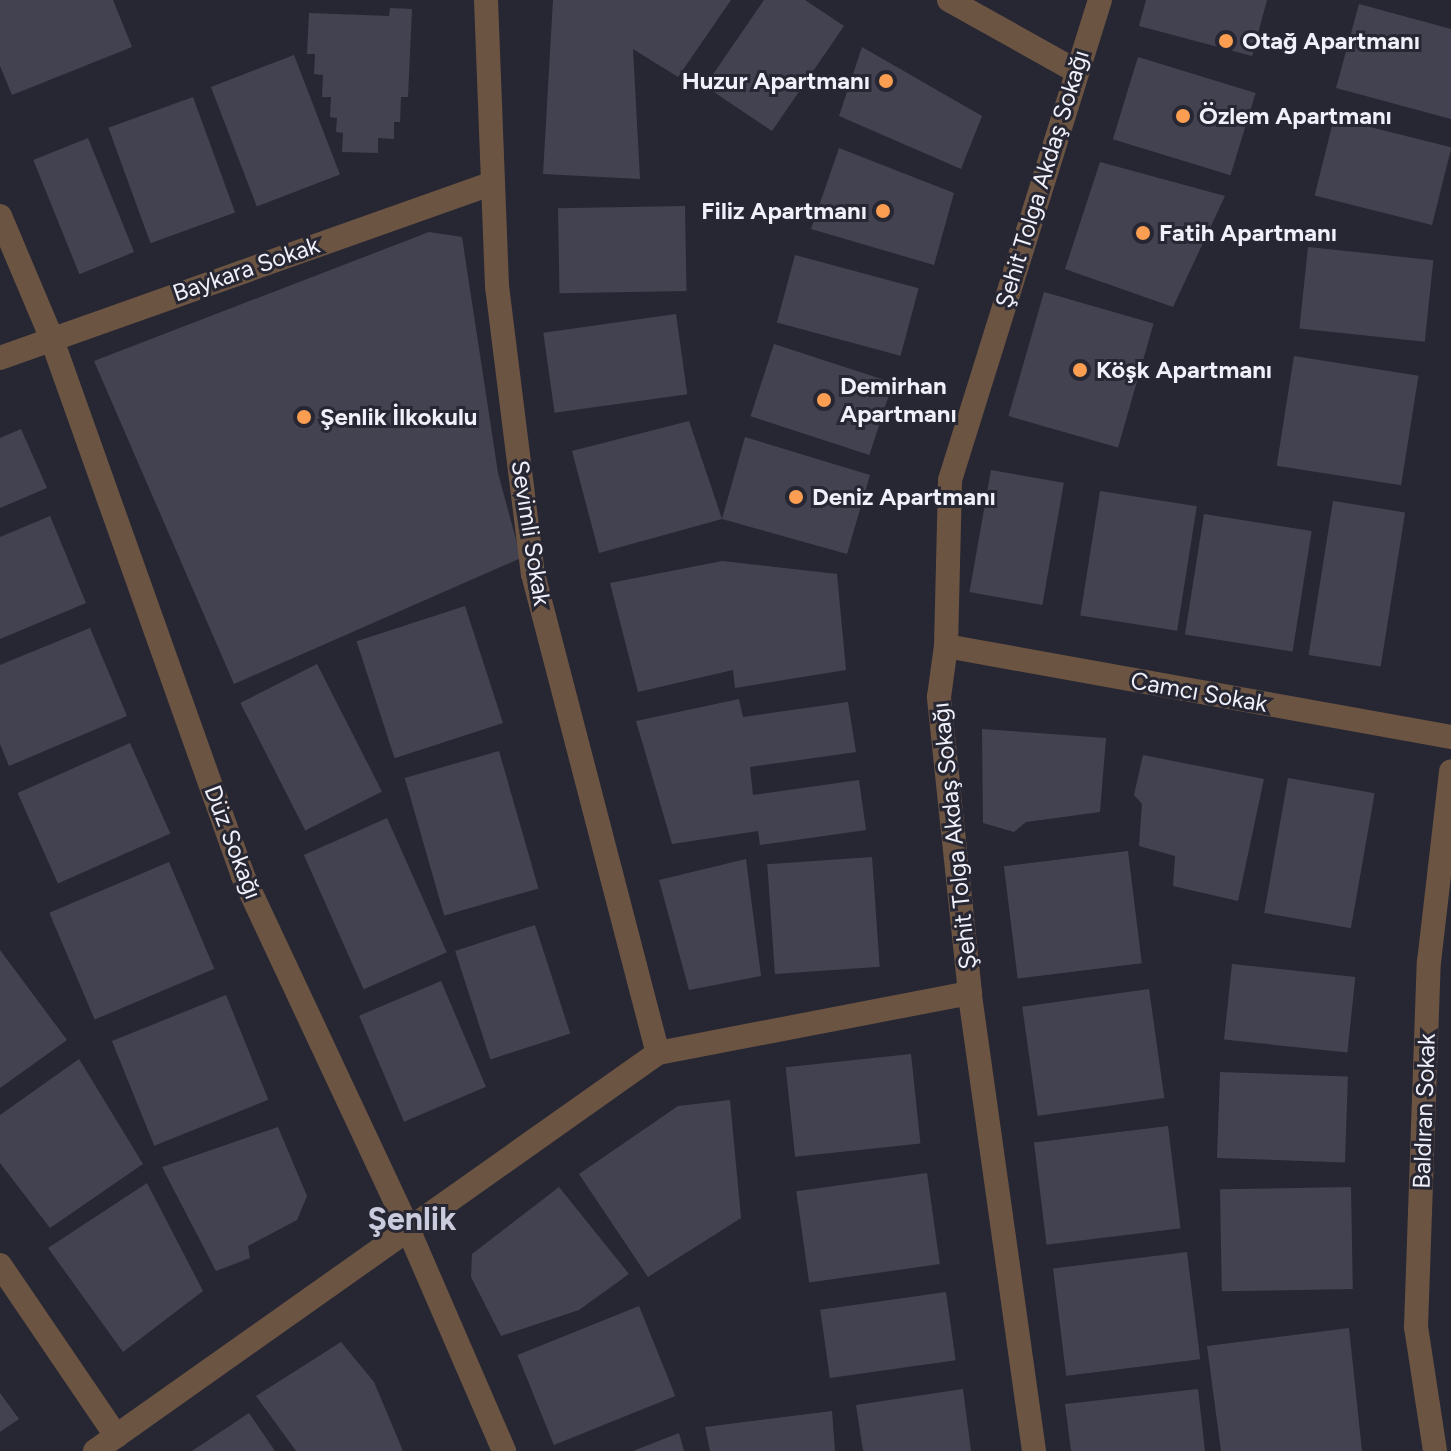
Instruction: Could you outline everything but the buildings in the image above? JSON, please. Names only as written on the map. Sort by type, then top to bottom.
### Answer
[{"type":"street","name":"Sevimli Sokak","points":[[486,0],[497,286],[533,574],[658,1053]]},
{"type":"street","points":[[949,0],[1074,70]]},
{"type":"street","name":"Şehit Tolga Akdaş Sokağı","points":[[1034,1451],[970,993],[939,697],[946,646],[950,480],[1074,70],[1100,0]]},
{"type":"street","name":"Baykara Sokak","points":[[0,358],[51,337],[493,183]]},
{"type":"street","name":"Düz Sokağı","points":[[0,216],[51,337],[243,876],[408,1229],[504,1451]]},
{"type":"street","name":"Camcı Sokak","points":[[946,646],[1451,737]]},
{"type":"street","name":"Baldıran Sokak","points":[[1435,1451],[1416,1327],[1429,962],[1451,771]]},
{"type":"street","points":[[95,1451],[658,1053],[970,993]]},
{"type":"street","points":[[0,1265],[116,1436]]},
{"type":"place","name":"Otağ Apartmanı","points":[[1226,41]]},
{"type":"place","name":"Huzur Apartmanı","points":[[886,81]]},
{"type":"place","name":"Özlem Apartmanı","points":[[1183,116]]},
{"type":"place","name":"Filiz Apartmanı","points":[[883,211]]},
{"type":"place","name":"Fatih Apartmanı","points":[[1143,233]]},
{"type":"place","name":"Köşk Apartmanı","points":[[1080,370]]},
{"type":"place","name":"Demirhan Apartmanı","points":[[824,400]]},
{"type":"place","name":"Şenlik İlkokulu","points":[[304,417]]},
{"type":"place","name":"Deniz Apartmanı","points":[[796,497]]},
{"type":"district","name":"Şenlik","points":[[412,1219]]}]
